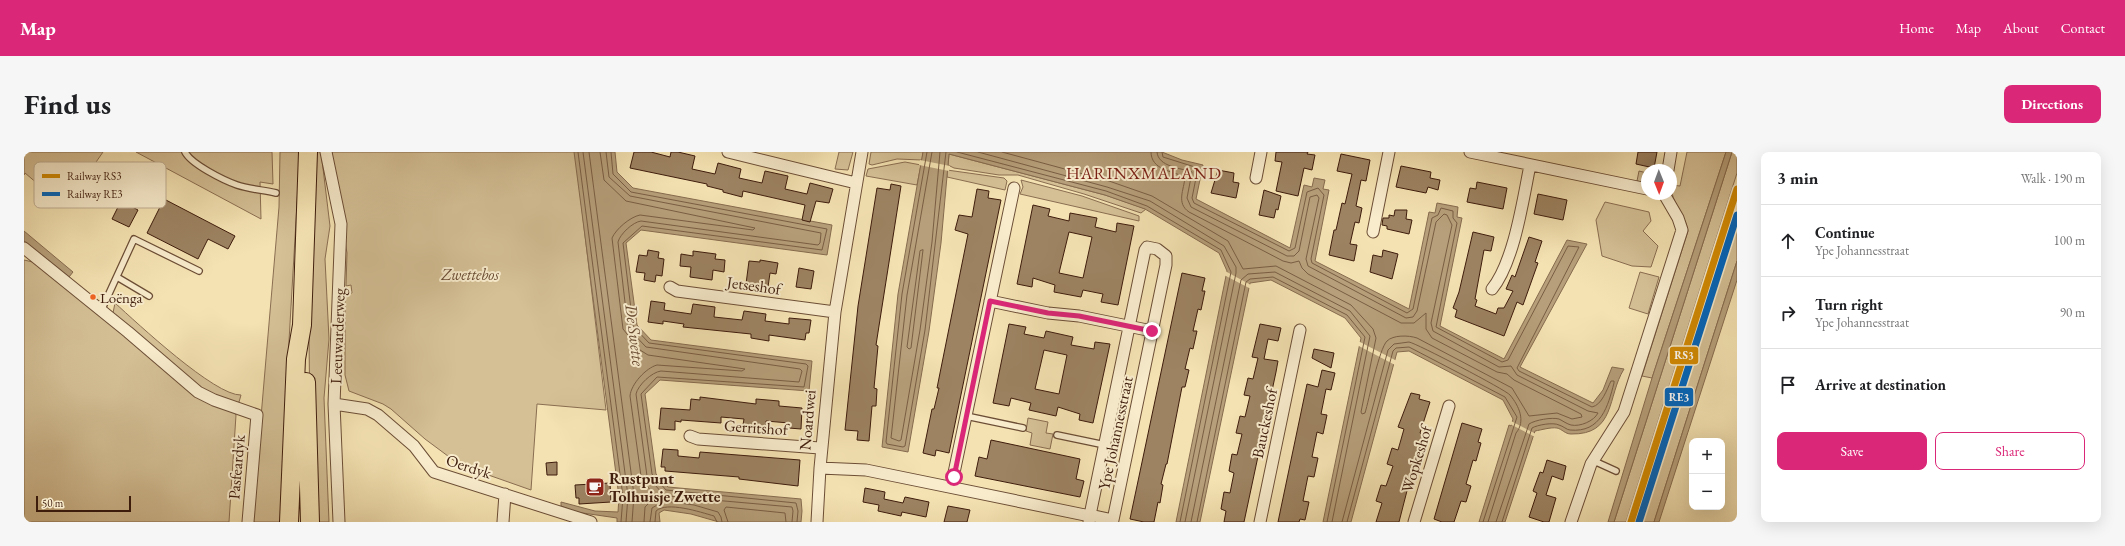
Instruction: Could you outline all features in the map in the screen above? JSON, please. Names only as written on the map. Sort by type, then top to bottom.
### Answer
[{"type":"main road","name":"Leeuwarderweg","points":[[308,152],[302,325],[305,360],[310,522]]},
{"type":"main road","name":"Leeuwarderweg","points":[[289,522],[296,359],[302,325]]},
{"type":"street","name":"Leeuwarderweg","points":[[326,152],[341,224],[334,404],[339,522]]},
{"type":"street","points":[[728,152],[856,182]]},
{"type":"street","name":"Noardwei","points":[[862,152],[835,312],[820,448],[820,468],[866,470],[1090,518]]},
{"type":"street","points":[[1256,178],[1261,152]]},
{"type":"street","points":[[1372,232],[1389,152]]},
{"type":"street","points":[[1669,164],[1671,152]]},
{"type":"street","points":[[1476,153],[1641,188]]},
{"type":"street","points":[[1492,289],[1497,283],[1510,249],[1530,165]]},
{"type":"street","points":[[951,487],[1014,188]]},
{"type":"street","points":[[1571,522],[1593,462],[1614,429],[1628,401],[1682,230],[1678,218],[1668,200]]},
{"type":"street","name":"Ype Johannesstraat","points":[[1146,247],[1153,248],[1163,252],[1167,260],[1113,520],[1090,518],[1129,326],[1145,250],[1146,247]]},
{"type":"street","points":[[24,248],[101,311]]},
{"type":"street","name":"Jetseshof","points":[[670,287],[677,291],[835,312]]},
{"type":"street","points":[[990,301],[1048,313],[1079,316],[1152,331]]},
{"type":"street","name":"Pasfeardyk","points":[[101,311],[198,392],[214,400],[257,415],[248,522]]},
{"type":"street","name":"Bauckeshof","points":[[1260,522],[1300,330]]},
{"type":"street","name":"Oerdyk","points":[[334,404],[367,409],[378,414],[414,446],[434,472],[591,522]]},
{"type":"street","name":"Wopkeshof","points":[[1414,522],[1449,406]]},
{"type":"street","name":"Gerritshof","points":[[690,436],[698,439],[820,448]]},
{"type":"street","points":[[817,522],[820,468]]},
{"type":"street","points":[[503,522],[505,494]]},
{"type":"lane","points":[[184,152],[187,157],[201,166],[237,185],[276,194]]},
{"type":"lane","points":[[101,311],[134,239],[199,271]]},
{"type":"lane","points":[[117,277],[149,296]]},
{"type":"lane","points":[[966,416],[1023,428]]},
{"type":"lane","points":[[1057,435],[1105,445]]},
{"type":"lane","points":[[1593,462],[1616,471]]},
{"type":"green space","points":[[24,152],[103,152],[96,162],[34,162],[34,181],[25,173],[24,175]]},
{"type":"green space","points":[[136,152],[272,152],[273,184],[260,182],[261,219],[166,168],[166,162],[155,162]]},
{"type":"green space","points":[[280,152],[300,152],[289,341],[284,522],[252,522],[279,207]]},
{"type":"green space","points":[[316,152],[321,152],[330,226],[325,259],[329,339],[324,398],[329,522],[315,522],[310,421],[309,340]]},
{"type":"green space","name":"Zwettebos","points":[[330,152],[575,152],[606,410],[537,404],[531,490],[460,465],[425,439],[391,409],[383,404],[349,391],[345,375],[345,295],[352,293],[351,285],[346,286],[347,253]]},
{"type":"green space","points":[[839,152],[853,152],[848,170],[835,169]]},
{"type":"green space","points":[[871,152],[923,152],[922,160],[897,159],[872,165],[869,164]]},
{"type":"green space","points":[[1687,152],[1726,152],[1652,378],[1642,376],[1688,231],[1684,218],[1674,200],[1677,200],[1677,186],[1680,186]]},
{"type":"green space","points":[[1732,152],[1737,152],[1737,173],[1626,522],[1614,522]]},
{"type":"green space","points":[[949,154],[1105,195],[1146,209],[1141,213],[1084,194],[1018,175],[999,175],[954,168],[948,165]]},
{"type":"green space","points":[[905,162],[921,165],[917,185],[866,176],[868,169]]},
{"type":"green space","points":[[947,170],[1004,178],[1007,181],[1005,190],[947,177]]},
{"type":"green space","points":[[1639,171],[1641,172],[1641,182],[1637,181]]},
{"type":"green space","points":[[1021,180],[1082,196],[1139,216],[1139,221],[1020,194],[1023,187]]},
{"type":"green space","points":[[1605,202],[1649,212],[1651,221],[1643,231],[1658,246],[1651,267],[1632,266],[1602,256],[1596,220]]},
{"type":"green space","points":[[1737,210],[1737,261],[1654,522],[1637,522]]},
{"type":"green space","points":[[24,260],[37,263],[193,393],[233,411],[236,415],[229,522],[24,522]]},
{"type":"green space","points":[[1640,272],[1659,277],[1648,314],[1629,308]]},
{"type":"green space","points":[[115,303],[176,357],[196,372],[213,384],[229,392],[241,395],[239,402],[236,403],[210,394],[196,384],[113,313]]},
{"type":"green space","points":[[1028,418],[1048,422],[1046,433],[1053,434],[1050,449],[1030,445],[1032,433],[1026,431]]},
{"type":"water","name":"De Swette","points":[[574,152],[615,152],[617,172],[633,188],[832,225],[827,255],[641,230],[626,243],[637,325],[651,340],[812,361],[809,391],[660,380],[645,394],[656,474],[668,487],[801,499],[801,522],[719,522],[691,514],[664,510],[659,513],[660,522],[617,522],[617,518],[576,512],[561,506],[561,502],[595,511],[618,512],[619,497]]},
{"type":"water","points":[[923,152],[1162,152],[1182,160],[1203,165],[1196,199],[1290,248],[1304,185],[1312,187],[1314,178],[1325,180],[1323,189],[1329,190],[1315,261],[1409,309],[1429,212],[1435,213],[1437,203],[1458,207],[1457,217],[1462,218],[1440,326],[1504,359],[1567,240],[1587,244],[1520,367],[1593,403],[1603,390],[1612,367],[1624,369],[1608,412],[1603,421],[1596,428],[1586,433],[1571,434],[1557,428],[1535,431],[1505,522],[1479,522],[1509,425],[1511,426],[1513,419],[1503,400],[1409,351],[1397,352],[1351,522],[1323,522],[1361,338],[1345,318],[1271,280],[1250,283],[1200,522],[1176,522],[1227,271],[1219,253],[1145,209],[1105,195],[949,154],[941,243],[929,331],[908,452],[882,447],[898,294]]},
{"type":"water","points":[[1726,152],[1732,152],[1614,522],[1608,522],[1652,378]]},
{"type":"water","points":[[24,231],[73,272],[69,277],[24,241]]},
{"type":"water","points":[[1737,261],[1737,280],[1659,522],[1654,522]]},
{"type":"pier","points":[[920,160],[950,166],[949,171],[919,165]]},
{"type":"pier","points":[[1225,271],[1251,285],[1251,289],[1224,275]]},
{"type":"pier","points":[[1358,341],[1397,361],[1395,365],[1357,345]]},
{"type":"pier","points":[[1511,421],[1536,434],[1535,437],[1508,423]]},
{"type":"building","points":[[634,152],[651,152],[670,157],[671,152],[678,152],[695,156],[692,169],[715,174],[718,163],[741,169],[739,178],[762,183],[765,171],[788,176],[785,189],[807,194],[810,183],[833,189],[829,203],[816,201],[810,222],[802,220],[805,205],[743,191],[742,197],[723,192],[723,190],[707,186],[707,184],[630,168]]},
{"type":"building","points":[[1276,152],[1308,152],[1307,154],[1315,155],[1312,170],[1304,168],[1298,196],[1276,191],[1282,162],[1275,161]]},
{"type":"building","points":[[1638,152],[1657,152],[1655,164],[1636,164]]},
{"type":"building","points":[[1341,154],[1370,160],[1366,181],[1361,180],[1356,206],[1362,208],[1359,223],[1355,222],[1350,244],[1357,245],[1354,261],[1329,255],[1334,230],[1336,230],[1342,203],[1345,204],[1352,174],[1337,171]]},
{"type":"building","points":[[1401,166],[1431,172],[1430,178],[1440,180],[1438,190],[1428,187],[1426,193],[1396,187]]},
{"type":"building","points":[[1218,170],[1234,173],[1233,182],[1239,183],[1236,198],[1211,193]]},
{"type":"building","points":[[1477,182],[1507,188],[1503,209],[1467,202],[1470,188],[1476,189]]},
{"type":"building","points":[[891,184],[901,186],[876,345],[878,346],[874,388],[877,389],[876,406],[872,406],[869,441],[857,440],[858,431],[845,430],[858,306],[877,188],[890,190]]},
{"type":"building","points":[[977,189],[989,191],[988,198],[1001,200],[949,453],[936,450],[935,456],[923,453],[932,409],[934,409],[939,388],[937,388],[968,234],[955,230],[959,215],[972,217]]},
{"type":"building","points":[[1264,190],[1281,196],[1278,210],[1276,209],[1274,218],[1259,215]]},
{"type":"building","points":[[1538,194],[1567,200],[1563,220],[1534,214]]},
{"type":"building","points":[[166,200],[235,236],[228,249],[208,239],[198,259],[147,233],[160,208],[166,208]]},
{"type":"building","points":[[1033,205],[1050,209],[1048,216],[1069,221],[1070,213],[1097,218],[1095,227],[1116,232],[1117,223],[1134,226],[1118,305],[1101,302],[1103,294],[1083,290],[1081,297],[1054,292],[1055,285],[1033,278],[1032,287],[1017,284]],"holes":[[[1069,232],[1092,237],[1083,278],[1059,273]]]},
{"type":"building","points":[[118,208],[134,208],[138,210],[129,227],[112,219]]},
{"type":"building","points":[[1395,210],[1407,210],[1406,219],[1412,220],[1409,234],[1387,229],[1387,226],[1382,225],[1383,218],[1389,218],[1389,215],[1394,216]]},
{"type":"building","points":[[1473,232],[1494,237],[1491,251],[1484,250],[1475,306],[1496,314],[1498,308],[1504,308],[1513,291],[1506,289],[1512,275],[1515,277],[1529,237],[1542,241],[1535,262],[1538,263],[1523,305],[1517,302],[1504,336],[1455,317],[1457,310],[1453,308],[1459,292]]},
{"type":"building","points":[[648,250],[659,252],[658,258],[664,259],[662,276],[656,275],[655,282],[644,280],[645,273],[636,272],[639,255],[647,256]]},
{"type":"building","points":[[1383,250],[1398,254],[1392,279],[1370,272],[1373,255],[1382,257]]},
{"type":"building","points":[[693,251],[716,254],[715,259],[725,260],[724,272],[713,270],[712,280],[690,277],[691,267],[680,266],[681,254],[693,256]]},
{"type":"building","points":[[760,260],[778,263],[776,274],[770,273],[768,287],[746,284],[749,261],[760,262]]},
{"type":"building","points":[[799,268],[814,271],[811,289],[796,287]]},
{"type":"building","points":[[1182,273],[1205,278],[1202,291],[1205,291],[1201,310],[1198,309],[1193,331],[1197,331],[1193,349],[1190,348],[1185,369],[1189,370],[1185,387],[1182,387],[1167,464],[1161,484],[1163,485],[1160,503],[1158,502],[1154,522],[1144,522],[1130,519]]},
{"type":"building","points":[[651,301],[665,303],[664,310],[691,314],[693,304],[715,307],[714,317],[742,320],[744,311],[766,314],[765,321],[789,324],[789,318],[811,320],[809,333],[806,333],[805,340],[769,335],[769,341],[751,338],[751,334],[683,327],[684,324],[663,321],[663,324],[648,322]]},
{"type":"building","points":[[1009,324],[1026,327],[1024,334],[1044,338],[1046,331],[1073,337],[1071,345],[1094,349],[1095,342],[1110,344],[1093,423],[1079,420],[1080,414],[1058,407],[1056,416],[1029,410],[1031,403],[1011,398],[1009,406],[993,403]],"holes":[[[1044,350],[1067,355],[1059,394],[1035,389]]]},
{"type":"building","points":[[1260,324],[1281,328],[1278,341],[1268,339],[1264,359],[1278,361],[1276,372],[1244,522],[1224,522],[1226,511],[1221,509],[1224,492],[1230,493],[1234,473],[1229,471],[1232,454],[1237,455],[1242,434],[1236,433],[1240,416],[1245,417],[1250,396],[1244,395],[1248,378],[1253,379],[1258,358],[1252,357]]},
{"type":"building","points":[[1314,349],[1334,353],[1331,368],[1312,358]]},
{"type":"building","points":[[1322,370],[1335,373],[1331,390],[1326,389],[1321,414],[1327,415],[1323,434],[1317,432],[1312,457],[1318,458],[1314,477],[1308,476],[1303,501],[1309,502],[1305,520],[1300,519],[1299,522],[1278,522],[1307,384],[1318,387]]},
{"type":"building","points":[[1411,393],[1420,395],[1419,399],[1430,402],[1420,433],[1423,434],[1420,452],[1409,483],[1399,522],[1376,522],[1382,503],[1376,501],[1381,485],[1386,486],[1393,466],[1387,464],[1392,448],[1398,450],[1404,429],[1398,427]]},
{"type":"building","points":[[700,397],[756,404],[756,399],[779,401],[779,406],[802,408],[801,429],[789,428],[789,423],[766,421],[766,426],[743,425],[744,419],[721,417],[721,423],[681,420],[681,422],[675,421],[675,430],[659,429],[661,408],[690,410],[691,399],[700,400]]},
{"type":"building","points":[[1462,423],[1482,429],[1478,442],[1481,443],[1476,461],[1473,460],[1466,484],[1471,486],[1466,502],[1461,501],[1454,522],[1442,522],[1434,519]]},
{"type":"building","points":[[991,440],[1080,459],[1076,479],[1084,481],[1080,497],[975,476],[979,457],[987,459]]},
{"type":"building","points":[[663,449],[678,450],[678,456],[699,458],[700,452],[800,460],[798,486],[739,479],[739,477],[665,471],[665,467],[661,467]]},
{"type":"building","points":[[1547,460],[1566,466],[1563,480],[1552,476],[1546,495],[1556,498],[1549,522],[1544,522],[1529,517],[1537,493],[1533,491],[1540,472],[1543,473]]},
{"type":"building","points":[[557,462],[557,475],[547,475],[546,463]]},
{"type":"building","points":[[610,483],[611,502],[579,504],[579,498],[576,498],[575,485]]},
{"type":"building","points":[[865,488],[885,492],[884,499],[903,503],[905,497],[929,502],[926,517],[902,512],[901,516],[878,511],[879,505],[863,502]]},
{"type":"building","points":[[948,506],[970,510],[967,522],[944,522]]},
{"type":"rail line","name":"RS3","points":[[1631,522],[1737,189]]},
{"type":"rail line","name":"RE3","points":[[1639,522],[1737,215]]},
{"type":"place","name":"Loënga","points":[[93,297]]},
{"type":"place","name":"Rustpunt Tolhuisje Zwette","points":[[595,487]]},
{"type":"district","name":"HARINXMALAND","points":[[1144,173]]},
{"type":"route","points":[[954,477],[990,301],[1048,313],[1079,316],[1152,331]]}]
